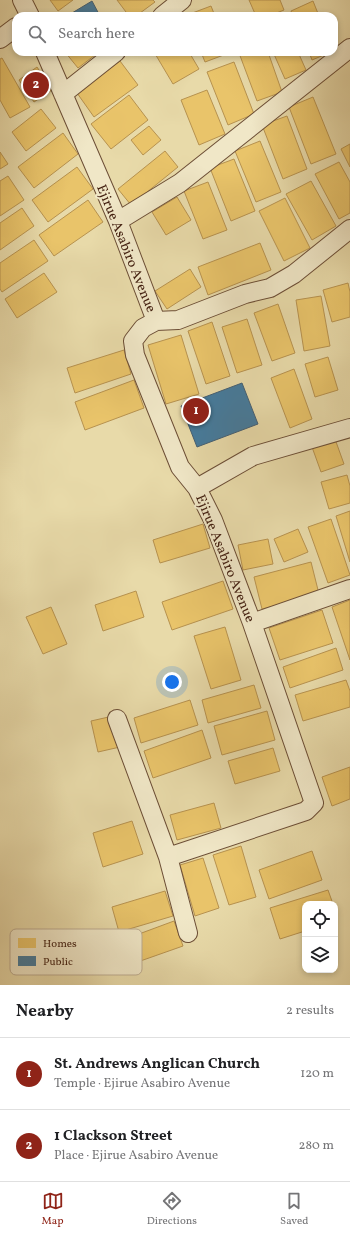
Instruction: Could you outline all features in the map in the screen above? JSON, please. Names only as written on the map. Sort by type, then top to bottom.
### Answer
[{"type":"street","points":[[22,0],[28,12]]},
{"type":"street","points":[[167,12],[182,0]]},
{"type":"street","points":[[0,39],[12,30]]},
{"type":"street","points":[[118,221],[180,183],[350,48]]},
{"type":"street","name":"Ejirue Asabiro Avenue","points":[[47,56],[118,221],[156,321],[143,328],[133,341],[135,355],[180,467],[197,488],[213,520],[252,623],[314,803],[306,811],[168,857]]},
{"type":"street","points":[[63,94],[111,56]]},
{"type":"street","points":[[156,321],[178,320],[245,294],[270,288],[294,274],[350,229]]},
{"type":"street","points":[[197,488],[253,456],[350,428]]},
{"type":"street","points":[[252,623],[350,590]]},
{"type":"street","points":[[117,719],[168,857],[188,933]]},
{"type":"building: Homes","points":[[50,0],[73,0],[58,11]]},
{"type":"building: Homes","points":[[117,0],[153,0],[155,2],[141,12],[126,12]]},
{"type":"building: Homes","points":[[249,0],[280,0],[284,10],[279,12],[254,12]]},
{"type":"building: Homes","points":[[313,1],[317,12],[291,12]]},
{"type":"building: Homes","points":[[211,6],[213,12],[195,12]]},
{"type":"building: Homes","points":[[68,56],[94,56],[78,68]]},
{"type":"building: Homes","points":[[156,56],[191,56],[199,69],[173,84]]},
{"type":"building: Homes","points":[[203,56],[221,56],[205,62]]},
{"type":"building: Homes","points":[[240,56],[269,56],[282,92],[257,101]]},
{"type":"building: Homes","points":[[275,56],[300,56],[306,70],[285,79]]},
{"type":"building: Homes","points":[[310,56],[322,56],[312,60]]},
{"type":"building: Homes","points":[[2,58],[30,107],[10,118],[0,100],[0,59]]},
{"type":"building: Homes","points":[[120,61],[138,85],[94,117],[77,93]]},
{"type":"building: Homes","points":[[234,62],[254,114],[228,125],[207,72]]},
{"type":"building: Homes","points":[[37,67],[52,90],[34,102],[19,80]]},
{"type":"building: Homes","points":[[207,90],[225,134],[199,145],[181,100]]},
{"type":"building: Homes","points":[[129,95],[148,120],[111,149],[91,124]]},
{"type":"building: Homes","points":[[313,97],[336,154],[311,164],[289,107]]},
{"type":"building: Homes","points":[[41,109],[56,128],[26,151],[12,132]]},
{"type":"building: Homes","points":[[287,116],[307,169],[283,179],[262,125]]},
{"type":"building: Homes","points":[[149,126],[161,140],[143,155],[131,140]]},
{"type":"building: Homes","points":[[63,133],[78,154],[34,188],[18,167]]},
{"type":"building: Homes","points":[[260,141],[281,192],[256,202],[235,151]]},
{"type":"building: Homes","points":[[350,144],[350,167],[341,149]]},
{"type":"building: Homes","points":[[165,151],[178,167],[131,205],[118,189]]},
{"type":"building: Homes","points":[[0,152],[8,164],[0,169]]},
{"type":"building: Homes","points":[[234,159],[255,211],[231,221],[210,168]]},
{"type":"building: Homes","points":[[339,162],[350,182],[350,213],[339,219],[315,174]]},
{"type":"building: Homes","points":[[77,167],[93,189],[48,222],[32,200]]},
{"type":"building: Homes","points":[[8,176],[24,200],[0,216],[0,181]]},
{"type":"building: Homes","points":[[311,181],[336,226],[312,240],[286,194]]},
{"type":"building: Homes","points":[[208,182],[227,230],[203,239],[184,191]]},
{"type":"building: Homes","points":[[177,197],[191,220],[166,235],[152,212]]},
{"type":"building: Homes","points":[[285,198],[310,248],[284,261],[259,211]]},
{"type":"building: Homes","points":[[88,200],[103,222],[54,256],[39,235]]},
{"type":"building: Homes","points":[[22,208],[34,226],[0,250],[0,223]]},
{"type":"building: Homes","points":[[34,240],[48,261],[2,292],[0,289],[0,263]]},
{"type":"building: Homes","points":[[260,243],[271,270],[208,295],[198,267]]},
{"type":"building: Homes","points":[[190,269],[201,287],[167,309],[155,291]]},
{"type":"building: Homes","points":[[44,273],[57,292],[17,318],[5,299]]},
{"type":"building: Homes","points":[[348,283],[350,292],[350,317],[332,322],[323,290]]},
{"type":"building: Homes","points":[[321,296],[330,346],[304,351],[296,300]]},
{"type":"building: Homes","points":[[278,304],[295,353],[272,361],[254,313]]},
{"type":"building: Homes","points":[[247,319],[262,365],[237,373],[222,327]]},
{"type":"building: Homes","points":[[212,322],[230,376],[206,384],[188,331]]},
{"type":"building: Homes","points":[[181,335],[199,394],[166,404],[148,345]]},
{"type":"building: Homes","points":[[124,350],[131,374],[75,393],[67,368]]},
{"type":"building: Homes","points":[[328,357],[338,390],[315,397],[305,364]]},
{"type":"building: Homes","points":[[294,369],[312,419],[290,428],[271,378]]},
{"type":"building: Homes","points":[[134,380],[144,408],[85,430],[75,402]]},
{"type":"building: Homes","points":[[335,439],[344,464],[321,472],[312,447]]},
{"type":"building: Homes","points":[[347,475],[350,486],[350,503],[329,509],[321,482]]},
{"type":"building: Homes","points":[[350,511],[350,562],[336,516]]},
{"type":"building: Homes","points":[[331,519],[350,575],[328,583],[308,527]]},
{"type":"building: Homes","points":[[203,524],[210,548],[160,563],[153,540]]},
{"type":"building: Homes","points":[[298,529],[308,552],[284,562],[274,539]]},
{"type":"building: Homes","points":[[268,539],[273,564],[243,570],[238,545]]},
{"type":"building: Homes","points":[[311,562],[319,594],[262,609],[254,577]]},
{"type":"building: Homes","points":[[223,581],[233,609],[172,630],[162,602]]},
{"type":"building: Homes","points":[[136,591],[144,617],[103,631],[95,605]]},
{"type":"building: Homes","points":[[350,600],[350,660],[332,607]]},
{"type":"building: Homes","points":[[51,607],[67,644],[43,654],[26,617]]},
{"type":"building: Homes","points":[[322,610],[333,643],[280,660],[269,628]]},
{"type":"building: Homes","points":[[225,627],[241,680],[211,689],[194,636]]},
{"type":"building: Homes","points":[[336,648],[343,670],[290,688],[283,667]]},
{"type":"building: Homes","points":[[346,680],[350,691],[350,707],[303,721],[295,695]]},
{"type":"building: Homes","points":[[254,685],[261,708],[208,723],[202,700]]},
{"type":"building: Homes","points":[[190,700],[198,725],[141,743],[134,718]]},
{"type":"building: Homes","points":[[267,711],[275,740],[222,755],[214,726]]},
{"type":"building: Homes","points":[[113,716],[120,747],[98,752],[91,721]]},
{"type":"building: Homes","points":[[202,730],[211,758],[153,778],[144,751]]},
{"type":"building: Homes","points":[[273,748],[280,771],[235,784],[228,761]]},
{"type":"building: Homes","points":[[350,767],[350,799],[332,806],[322,777]]},
{"type":"building: Homes","points":[[214,803],[221,828],[177,840],[170,815]]},
{"type":"building: Homes","points":[[132,821],[143,854],[103,867],[93,833]]},
{"type":"building: Homes","points":[[241,846],[256,897],[229,905],[213,855]]},
{"type":"building: Homes","points":[[312,851],[322,880],[269,899],[259,870]]},
{"type":"building: Homes","points":[[203,858],[219,908],[195,916],[180,865]]},
{"type":"building: Homes","points":[[328,890],[332,901],[302,901],[302,932],[280,939],[270,908]]},
{"type":"building: Homes","points":[[165,891],[173,916],[129,929],[118,929],[112,907]]},
{"type":"building: Homes","points":[[174,921],[183,946],[142,960],[142,933]]},
{"type":"building: Public","points":[[92,1],[98,12],[74,12]]},
{"type":"building: Public","points":[[242,383],[258,424],[197,447],[181,406]]},
{"type":"place","name":"1 Clackson Street","points":[[36,85]]},
{"type":"place","name":"St. Andrews Anglican Church","points":[[196,411]]}]
